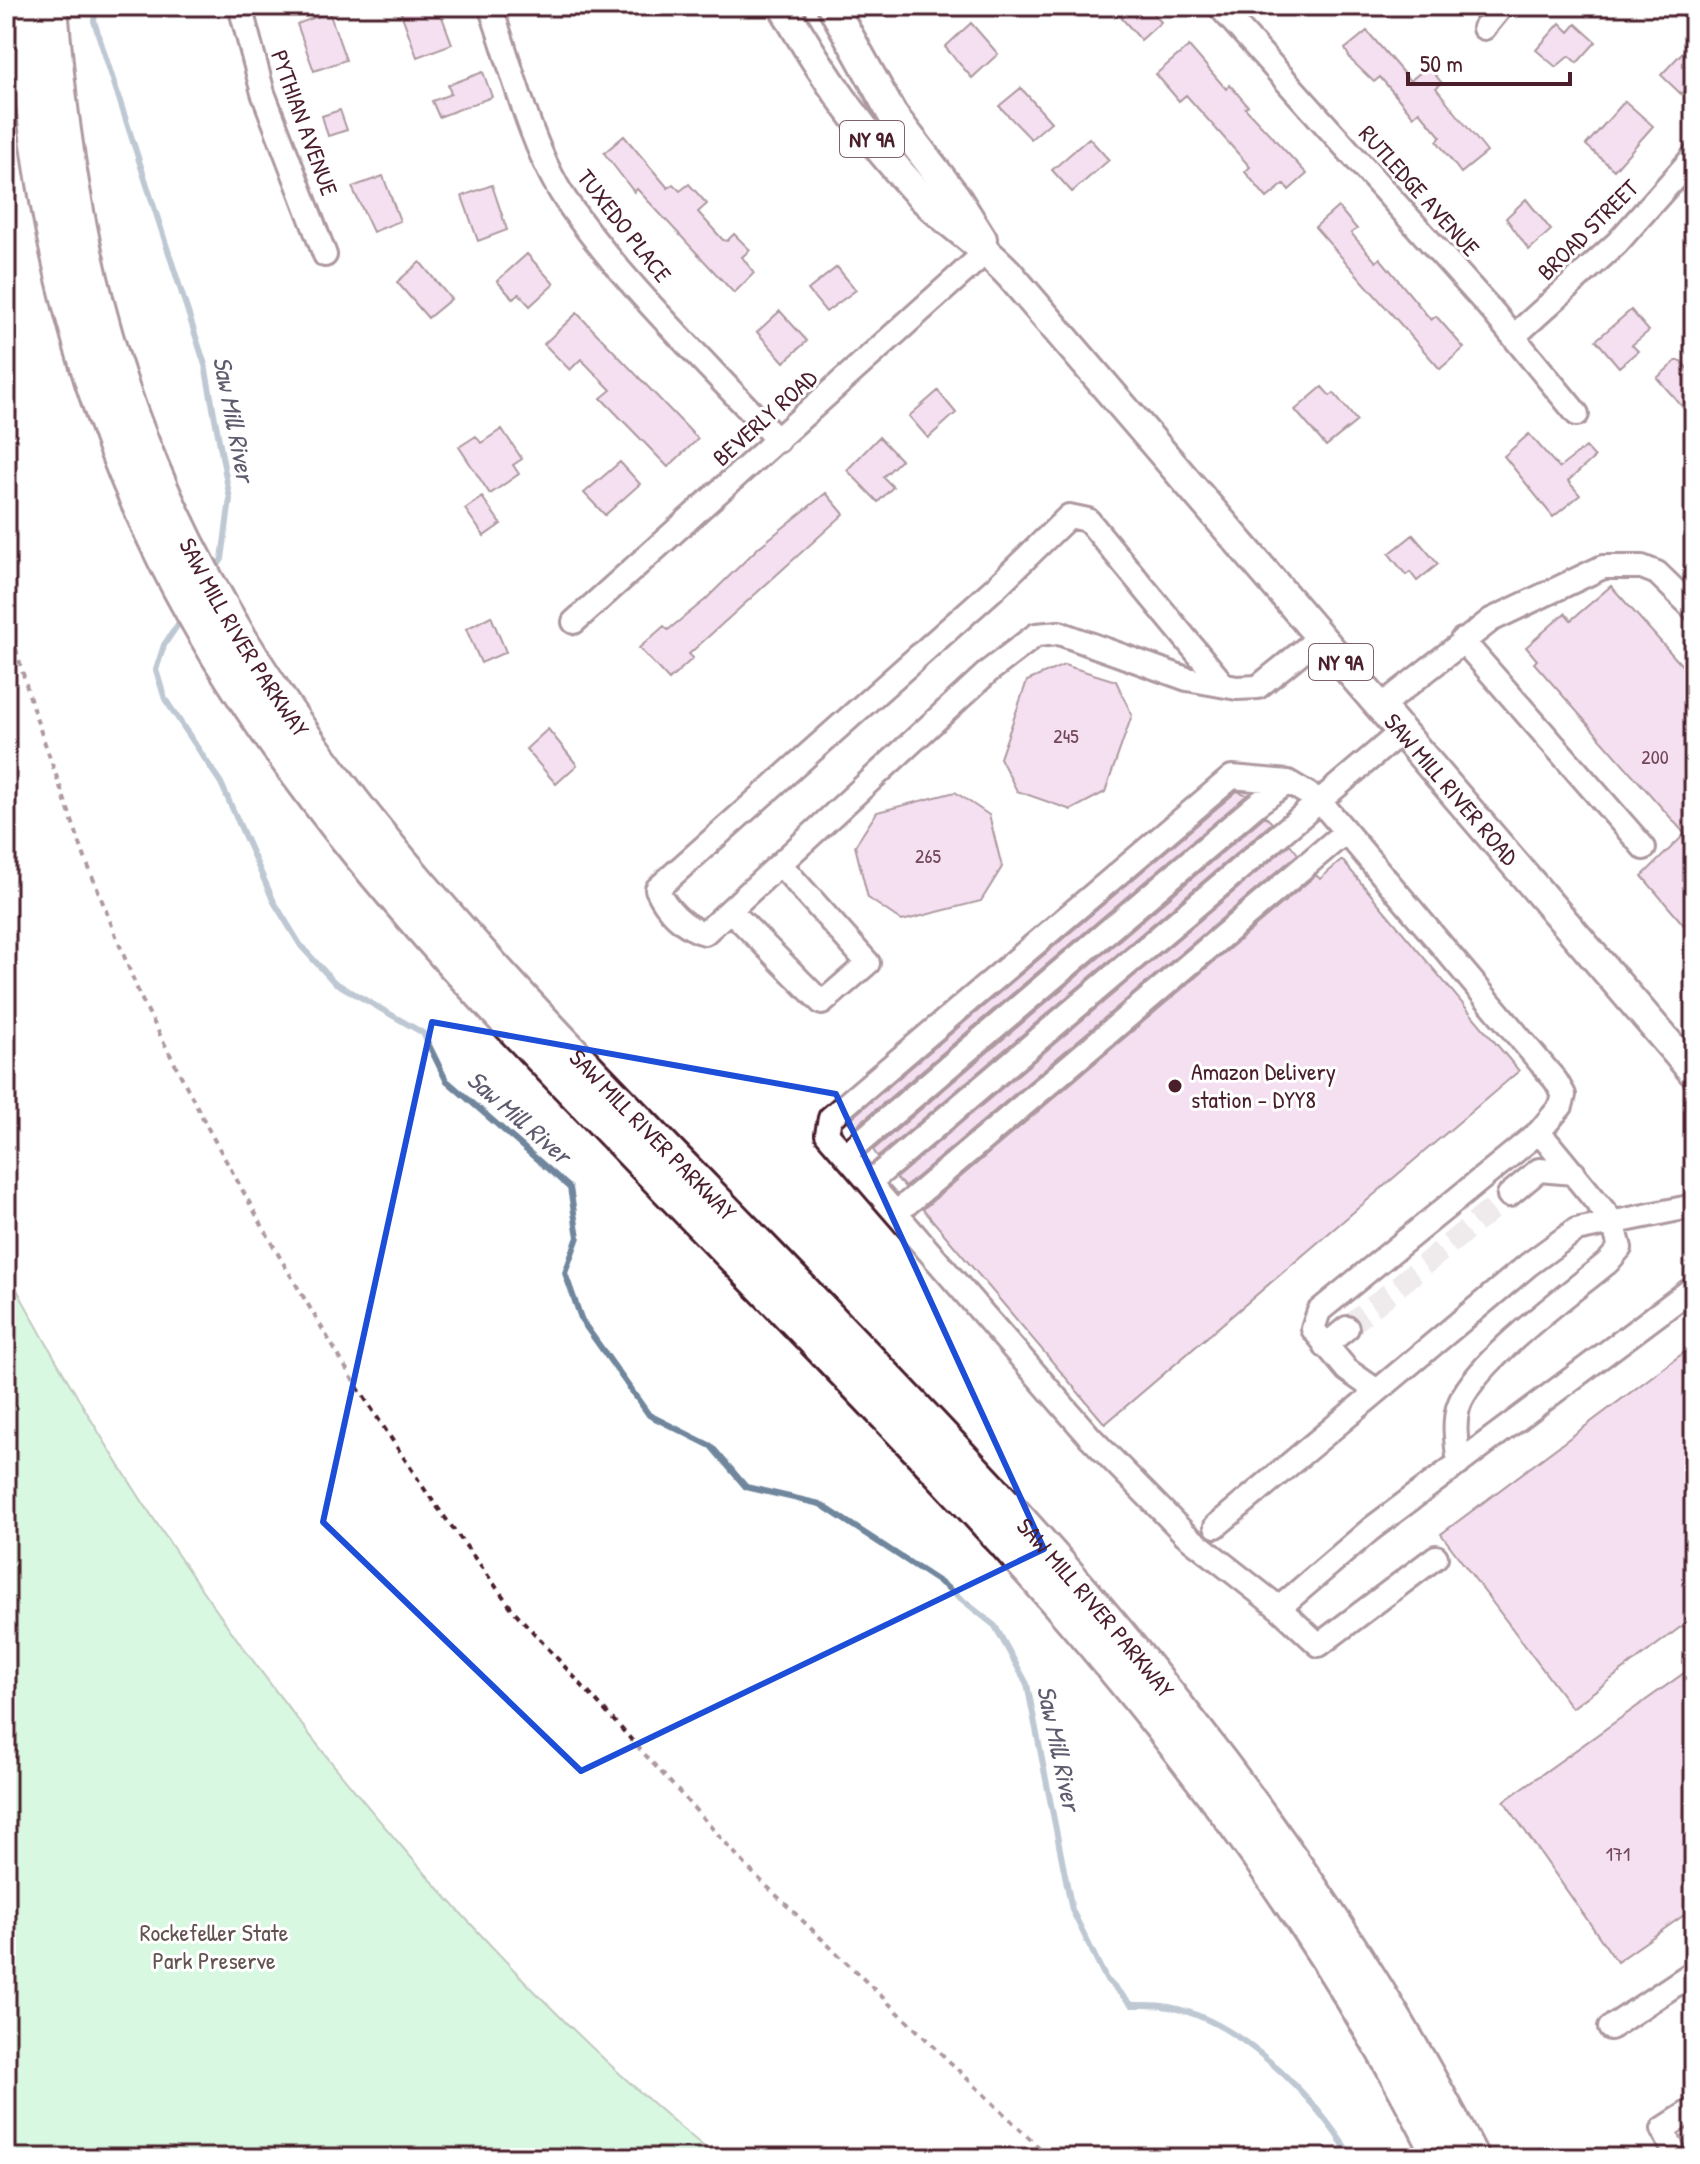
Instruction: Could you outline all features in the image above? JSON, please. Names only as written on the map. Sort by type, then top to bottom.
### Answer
[{"type":"highway","name":"SAW MILL RIVER PARKWAY","points":[[25,6],[35,129],[64,284],[111,437],[170,571],[210,615],[451,920],[565,1045],[977,1473],[1071,1578],[1172,1700],[1268,1826],[1358,1957],[1400,2024],[1472,2158]]},
{"type":"highway","name":"SAW MILL RIVER PARKWAY","points":[[51,6],[63,133],[90,276],[135,426],[186,542],[210,615],[303,781],[428,935],[553,1071],[946,1478],[1102,1655],[1199,1778],[1291,1907],[1377,2039],[1441,2158]]},
{"type":"main road","name":"SAW MILL RIVER ROAD","points":[[783,6],[843,101],[892,163],[938,213],[988,250]]},
{"type":"main road","name":"SAW MILL RIVER ROAD","points":[[832,6],[885,103],[955,196],[988,250],[1401,732],[1690,1060]]},
{"type":"street","name":"PYTHIAN AVENUE","points":[[240,6],[263,93],[325,255]]},
{"type":"street","name":"TUXEDO PLACE","points":[[490,6],[548,167],[565,199],[629,278],[778,441]]},
{"type":"street","name":"RUTLEDGE AVENUE","points":[[1219,6],[1514,336],[1577,414]]},
{"type":"street","points":[[1484,28],[1502,6]]},
{"type":"street","name":"BROAD STREET","points":[[1514,336],[1617,243],[1694,156]]},
{"type":"street","name":"BEVERLY ROAD","points":[[574,622],[988,250]]},
{"type":"street","points":[[1223,684],[1088,520],[1069,516],[996,587],[657,889],[662,900],[690,929],[705,933],[989,671],[1036,635],[1059,633],[1187,679],[1237,688],[1258,687],[1320,637]]},
{"type":"street","points":[[1380,707],[1491,620],[1603,567],[1642,567],[1669,583],[1694,609]]},
{"type":"street","points":[[1462,640],[1644,848]]},
{"type":"street","points":[[870,1182],[1401,732]]},
{"type":"street","points":[[1377,1391],[1347,1370],[1325,1346],[1313,1329],[1319,1311],[1539,1132],[1561,1106],[1564,1095],[1556,1081],[1320,801],[1288,782],[1232,777],[838,1109],[830,1118],[827,1134],[1090,1437],[1185,1534],[1279,1608],[1319,1645],[1436,1557]]},
{"type":"street","points":[[846,1154],[1256,805],[1288,782]]},
{"type":"street","points":[[896,1213],[1345,832]]},
{"type":"street","points":[[730,910],[822,1003],[868,963],[780,864]]},
{"type":"street","points":[[1459,1464],[1459,1406],[1485,1366],[1608,1262],[1620,1248],[1613,1222],[1539,1132]]},
{"type":"street","points":[[1509,1195],[1539,1170],[1574,1173]]},
{"type":"street","points":[[1216,1526],[1528,1265],[1576,1230],[1694,1206]]},
{"type":"street","points":[[1279,1608],[1335,1558],[1689,1291]]},
{"type":"street","points":[[1325,1346],[1347,1328]]},
{"type":"street","points":[[1610,2028],[1694,1972]]},
{"type":"street","points":[[1677,2158],[1663,2129],[1694,2109]]},
{"type":"path","points":[[6,614],[34,712],[85,858],[140,996],[210,1132],[275,1248],[356,1385],[427,1493],[513,1610],[753,1873],[1050,2158]]},
{"type":"highlighted area","points":[[432,1022],[836,1094],[1044,1549],[581,1771],[323,1522]]},
{"type":"green space","name":"Rockefeller State Park Preserve","points":[[6,1269],[141,1500],[242,1646],[351,1787],[445,1896],[557,2014],[635,2088],[718,2158],[6,2158]]},
{"type":"building","points":[[410,6],[438,6],[452,44],[417,57],[400,10]]},
{"type":"building","points":[[1111,6],[1147,6],[1161,22],[1141,40]]},
{"type":"building","points":[[329,12],[346,60],[314,71],[297,24]]},
{"type":"building","points":[[971,23],[998,54],[972,78],[945,47]]},
{"type":"building","points":[[1560,23],[1569,32],[1576,24],[1596,42],[1577,63],[1569,56],[1556,67],[1536,50]]},
{"type":"building","points":[[1367,31],[1410,81],[1428,66],[1442,83],[1436,88],[1487,152],[1461,173],[1437,141],[1441,137],[1419,111],[1413,116],[1380,77],[1374,82],[1351,60],[1345,49]]},
{"type":"building","points":[[1694,40],[1694,80],[1681,94],[1661,75]]},
{"type":"building","points":[[1189,46],[1226,89],[1230,85],[1248,106],[1245,108],[1307,174],[1289,190],[1284,184],[1267,198],[1245,172],[1250,167],[1186,95],[1179,101],[1156,74]]},
{"type":"building","points":[[483,72],[492,97],[439,117],[432,101],[451,94],[448,85]]},
{"type":"building","points":[[1021,88],[1051,122],[1031,139],[999,106]]},
{"type":"building","points":[[1625,101],[1653,126],[1614,170],[1586,145]]},
{"type":"building","points":[[340,110],[347,130],[328,136],[322,116]]},
{"type":"building","points":[[624,136],[668,188],[673,184],[680,191],[689,184],[707,204],[698,212],[723,240],[727,241],[734,234],[750,250],[742,257],[754,273],[734,293],[637,189],[634,192],[604,153]]},
{"type":"building","points":[[1089,138],[1109,160],[1072,192],[1052,170]]},
{"type":"building","points":[[383,176],[400,221],[373,232],[352,187]]},
{"type":"building","points":[[492,185],[507,230],[478,241],[462,196]]},
{"type":"building","points":[[1526,199],[1551,230],[1529,250],[1506,218]]},
{"type":"building","points":[[1338,207],[1357,229],[1351,233],[1376,262],[1380,258],[1431,320],[1436,316],[1464,348],[1440,369],[1315,227]]},
{"type":"building","points":[[527,254],[554,284],[530,306],[519,294],[513,299],[497,281]]},
{"type":"building","points":[[420,262],[451,299],[428,318],[397,282]]},
{"type":"building","points":[[837,267],[856,290],[826,312],[808,290]]},
{"type":"building","points":[[1631,310],[1649,331],[1632,345],[1638,351],[1619,367],[1596,340]]},
{"type":"building","points":[[780,311],[807,341],[784,362],[757,332]]},
{"type":"building","points":[[577,313],[698,439],[668,467],[601,398],[611,390],[581,359],[570,370],[544,344]]},
{"type":"building","points":[[1676,361],[1681,361],[1694,376],[1694,420],[1657,378]]},
{"type":"building","points":[[1322,387],[1330,396],[1334,393],[1357,421],[1326,446],[1295,410]]},
{"type":"building","points":[[938,391],[956,413],[928,438],[909,416]]},
{"type":"building","points":[[502,429],[522,459],[513,465],[519,474],[490,494],[459,447],[476,436],[481,443]]},
{"type":"building","points":[[1529,434],[1559,468],[1586,447],[1595,457],[1568,481],[1580,495],[1553,517],[1504,456]]},
{"type":"building","points":[[879,437],[901,460],[883,477],[893,487],[878,502],[847,470]]},
{"type":"building","points":[[620,462],[640,484],[605,515],[584,493]]},
{"type":"building","points":[[826,493],[844,514],[689,654],[693,658],[669,680],[639,648],[664,626],[668,630],[705,600],[759,547]]},
{"type":"building","points":[[482,497],[501,524],[484,536],[465,509]]},
{"type":"building","points":[[1413,535],[1438,564],[1417,581],[1410,572],[1406,575],[1389,554]]},
{"type":"building","points":[[1611,586],[1694,679],[1694,937],[1642,876],[1685,834],[1534,663],[1537,660],[1526,647],[1565,613],[1571,620]]},
{"type":"building","points":[[491,616],[506,652],[481,663],[466,629]]},
{"type":"building","points":[[1064,665],[1116,681],[1132,715],[1105,792],[1071,810],[1017,791],[1000,758],[1027,681]]},
{"type":"building","points":[[548,729],[577,765],[556,784],[526,749]]},
{"type":"building","points":[[1237,791],[1247,795],[854,1128],[848,1121]]},
{"type":"building","points":[[955,792],[989,815],[1002,867],[981,901],[902,921],[868,898],[855,846],[877,812]]},
{"type":"building","points":[[1265,816],[1272,823],[878,1157],[873,1150]]},
{"type":"building","points":[[1290,844],[1298,854],[905,1187],[896,1178]]},
{"type":"building","name":"Amazon Delivery station - DYY8","points":[[1342,860],[1519,1071],[1105,1424],[923,1209],[1316,875],[1320,879]]},
{"type":"building","points":[[1694,1345],[1694,1617],[1572,1708],[1441,1534]]},
{"type":"building","points":[[1694,1666],[1694,1908],[1617,1962],[1504,1801]]},
{"type":"waterway","name":"Saw Mill River","points":[[96,6],[94,21],[205,365],[230,499],[222,559],[214,571]]},
{"type":"waterway","name":"Saw Mill River","points":[[183,617],[164,645],[156,670],[165,699],[221,783],[274,902],[301,946],[334,982],[423,1033],[446,1080],[570,1188],[578,1237],[565,1273],[582,1321],[649,1415],[711,1446],[746,1487],[820,1504],[944,1585],[995,1626],[1027,1684],[1072,1910],[1106,1979],[1132,2005],[1164,2006],[1196,2015],[1249,2045],[1274,2065],[1318,2111],[1352,2158]]},
{"type":"tunnel","points":[[1347,1328],[1509,1195]]},
{"type":"place","name":"Amazon Delivery station - DYY8","points":[[1175,1086]]}]
